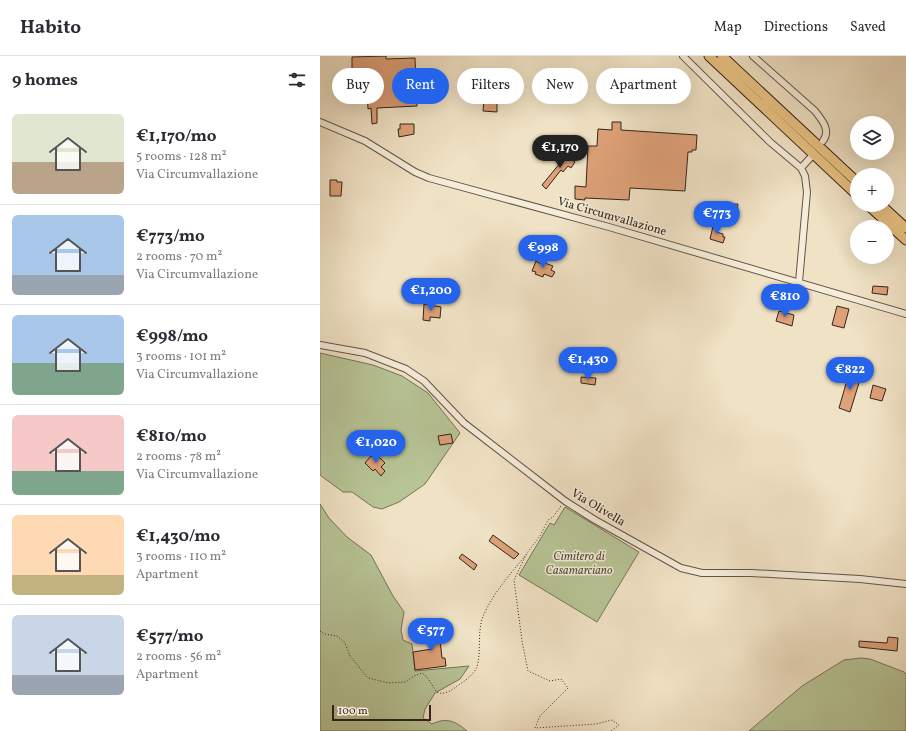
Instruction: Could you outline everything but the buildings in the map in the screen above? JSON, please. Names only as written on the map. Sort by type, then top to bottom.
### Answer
[{"type":"highway","points":[[709,56],[850,187]]},
{"type":"highway","points":[[722,56],[850,175]]},
{"type":"highway","points":[[876,212],[906,240]]},
{"type":"highway","points":[[889,212],[906,228]]},
{"type":"street","points":[[683,56],[770,142],[800,168],[805,176],[807,192],[799,282]]},
{"type":"street","points":[[753,56],[815,111],[823,120],[827,129],[826,137],[823,141]]},
{"type":"street","name":"Via Circumvallazione","points":[[320,122],[365,141],[415,172],[429,178],[609,227],[906,314]]},
{"type":"street","points":[[800,168],[811,157]]},
{"type":"street","name":"Via Olivella","points":[[320,346],[365,353],[406,369],[424,381],[464,423],[565,501],[682,568],[702,573],[751,573],[860,579],[906,584]]},
{"type":"path","points":[[320,631],[324,634],[337,636],[345,643],[350,656],[368,678],[389,683],[405,682],[422,673],[428,676],[432,687],[438,694],[444,694],[453,690],[476,668],[479,653],[479,636],[484,614],[492,598],[528,553],[540,536],[548,520],[553,518],[565,501]]},
{"type":"path","points":[[528,553],[514,580],[522,641],[528,672],[550,681],[561,679],[568,688],[540,716],[536,728],[596,724],[612,720],[619,725],[611,731]]},
{"type":"green space","points":[[320,353],[373,365],[402,376],[428,393],[460,433],[425,484],[399,502],[382,509],[373,507],[352,492],[343,492],[320,475]]},
{"type":"green space","points":[[320,504],[329,518],[347,537],[371,555],[393,596],[404,612],[401,630],[403,640],[412,644],[415,671],[469,666],[460,679],[435,693],[425,709],[423,718],[432,724],[442,721],[451,721],[467,731],[320,731]]},
{"type":"green space","name":"Cimitero di Casamarciano","points":[[565,507],[639,552],[597,622],[519,575],[550,523],[554,525]]},
{"type":"green space","points":[[861,658],[870,659],[906,674],[906,731],[749,731],[802,686],[844,660]]}]
